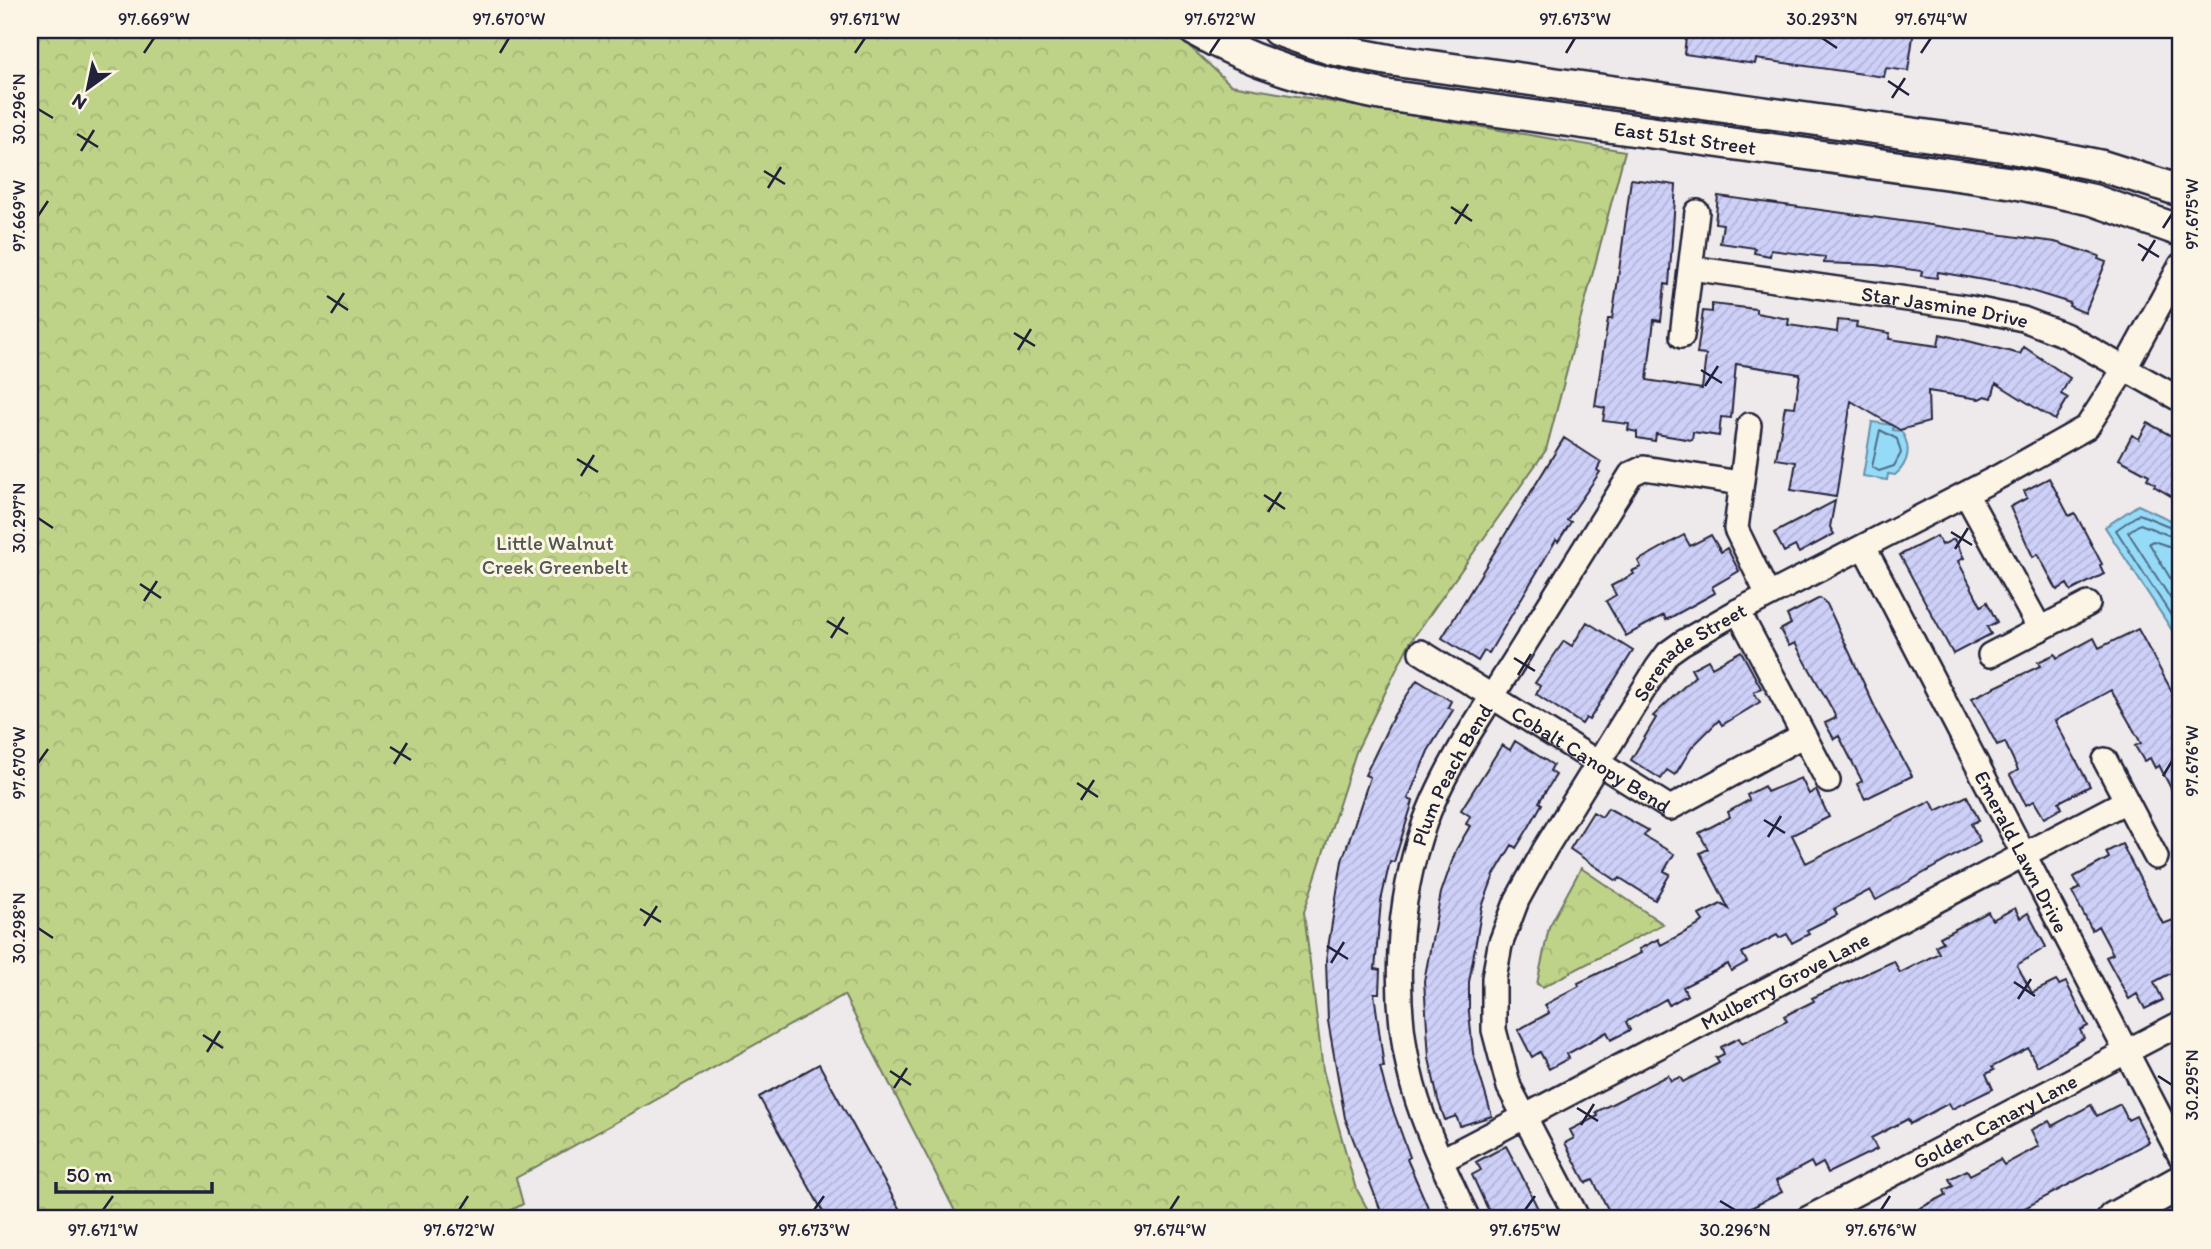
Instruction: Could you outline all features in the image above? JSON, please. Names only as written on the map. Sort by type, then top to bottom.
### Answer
[{"type":"main road","points":[[2114,1219],[2181,1182]]},
{"type":"street","name":"East 51st Street","points":[[1194,30],[1269,66],[1325,83],[1383,95],[2014,183],[2093,200],[2181,231]]},
{"type":"street","name":"East 51st Street","points":[[1277,30],[1331,49],[1389,60],[2002,146],[2102,166],[2181,191]]},
{"type":"street","points":[[1587,123],[1594,90]]},
{"type":"street","points":[[1682,336],[1698,212]]},
{"type":"street","name":"Serenade Street","points":[[1578,1219],[1509,1087],[1494,1031],[1494,989],[1500,944],[1517,900],[1597,764],[1668,653],[1738,611],[1966,494],[2087,427],[2126,368],[2181,265]]},
{"type":"street","name":"Star Jasmine Drive","points":[[1690,268],[1996,313],[2044,326],[2181,400]]},
{"type":"street","points":[[1749,425],[1736,529],[1768,595]]},
{"type":"street","name":"Plum Peach Bend","points":[[1468,1219],[1413,1085],[1406,1048],[1401,949],[1404,913],[1425,824],[1445,776],[1631,474],[1644,468],[1740,482]]},
{"type":"street","points":[[1966,494],[2040,629]]},
{"type":"street","name":"Emerald Lawn Drive","points":[[1864,547],[2181,1157]]},
{"type":"street","points":[[1990,655],[2088,604]]},
{"type":"street","points":[[1738,611],[1828,781]]},
{"type":"street","name":"Cobalt Canopy Bend","points":[[1421,652],[1670,808],[1802,736]]},
{"type":"street","points":[[2105,760],[2156,857]]},
{"type":"street","name":"Mulberry Grove Lane","points":[[1442,1160],[2126,801]]},
{"type":"street","name":"Golden Canary Lane","points":[[1807,1219],[2181,1023]]},
{"type":"green space","name":"Little Walnut Creek Greenbelt","points":[[30,30],[1172,30],[1231,85],[1625,151],[1546,450],[1409,644],[1356,752],[1304,912],[1323,1070],[1355,1186],[1373,1219],[959,1219],[844,995],[516,1178],[523,1204],[495,1219],[30,1219]]},
{"type":"green space","points":[[1581,868],[1663,924],[1543,987],[1537,984],[1549,927]]},
{"type":"water","points":[[1872,422],[1893,425],[1893,430],[1901,431],[1907,443],[1906,460],[1895,475],[1888,474],[1887,480],[1863,476]]},
{"type":"water","points":[[2138,505],[2181,525],[2181,644],[2105,527]]},
{"type":"building","points":[[1687,30],[1914,30],[1908,71],[1886,68],[1884,77],[1756,59],[1755,64],[1684,54]]},
{"type":"building","points":[[1631,179],[1676,185],[1669,285],[1665,284],[1661,321],[1654,320],[1647,380],[1702,389],[1706,355],[1697,354],[1703,311],[1712,312],[1712,304],[1756,309],[1756,313],[1789,319],[1788,325],[1837,332],[1838,320],[1857,322],[1856,327],[1890,333],[1889,339],[1938,346],[1940,334],[2020,354],[2024,347],[2070,378],[2061,394],[2068,398],[2055,420],[1996,383],[1992,398],[1985,396],[1979,399],[1928,391],[1929,422],[1900,430],[1851,401],[1836,497],[1791,490],[1796,462],[1776,459],[1785,406],[1795,407],[1800,374],[1736,364],[1731,418],[1721,417],[1719,436],[1693,432],[1692,440],[1656,434],[1655,441],[1637,438],[1637,432],[1628,430],[1629,424],[1603,421],[1605,408],[1595,406],[1608,319],[1612,319]]},
{"type":"building","points":[[1718,196],[2055,242],[2099,256],[2098,259],[2106,262],[2085,313],[2069,306],[2070,303],[2012,285],[1938,272],[1937,278],[1921,276],[1922,271],[1876,265],[1824,263],[1825,257],[1771,250],[1770,256],[1754,253],[1755,248],[1720,243],[1723,224],[1715,223]]},
{"type":"building","points":[[2148,423],[2181,441],[2181,502],[2154,486],[2155,484],[2147,479],[2149,475],[2119,459],[2132,435],[2139,439]]},
{"type":"building","points":[[1564,438],[1601,462],[1597,470],[1600,472],[1567,520],[1571,522],[1558,542],[1556,540],[1489,653],[1484,651],[1478,661],[1442,638]]},
{"type":"building","points":[[2049,478],[2069,516],[2075,513],[2102,564],[2100,565],[2104,574],[2071,591],[2067,584],[2057,590],[2038,554],[2033,557],[2010,507],[2027,498],[2024,491]]},
{"type":"building","points":[[1835,501],[1830,527],[1834,534],[1799,553],[1795,546],[1784,552],[1774,533]]},
{"type":"building","points":[[1684,535],[1690,546],[1711,535],[1721,552],[1727,548],[1739,571],[1712,587],[1715,593],[1666,620],[1664,615],[1626,636],[1606,601],[1616,595],[1611,586],[1634,574],[1632,571],[1641,567],[1638,561]]},
{"type":"building","points":[[1937,536],[1942,545],[1954,539],[1964,558],[1958,561],[1981,606],[1987,602],[1997,622],[1987,627],[1991,634],[1953,654],[1900,555]]},
{"type":"building","points":[[1820,598],[1827,604],[1879,716],[1912,776],[1865,799],[1857,784],[1862,781],[1839,736],[1834,739],[1825,723],[1836,718],[1832,709],[1795,643],[1789,646],[1780,630],[1791,624],[1787,615]]},
{"type":"building","points":[[1587,622],[1633,651],[1589,720],[1586,718],[1582,724],[1536,694],[1540,686],[1535,683],[1564,641],[1572,646]]},
{"type":"building","points":[[2138,629],[2181,708],[2181,808],[2159,765],[2155,768],[2150,758],[2144,761],[2135,746],[2141,743],[2111,690],[2055,721],[2090,786],[2059,802],[2062,808],[2044,818],[2034,801],[2026,805],[2010,775],[2018,770],[2005,742],[1997,745],[1972,698],[2040,666],[2038,662],[2055,654],[2057,658],[2094,638],[2099,648]]},
{"type":"building","points":[[1741,651],[1761,688],[1754,692],[1760,702],[1722,725],[1719,720],[1692,747],[1675,775],[1667,770],[1661,779],[1631,760],[1656,718],[1653,716],[1695,676],[1691,669],[1708,660],[1712,667]]},
{"type":"building","points":[[1417,680],[1451,701],[1448,707],[1453,710],[1428,751],[1408,799],[1413,801],[1394,862],[1390,861],[1381,901],[1375,969],[1380,970],[1379,993],[1374,993],[1384,1067],[1380,1067],[1386,1091],[1410,1157],[1407,1159],[1433,1219],[1384,1219],[1345,1118],[1328,1021],[1326,960],[1342,861],[1370,777],[1365,775],[1394,715]]},
{"type":"building","points":[[1515,741],[1553,765],[1550,771],[1556,775],[1516,848],[1512,845],[1494,875],[1482,907],[1469,982],[1469,1012],[1473,1053],[1492,1116],[1460,1126],[1456,1116],[1445,1120],[1438,1100],[1429,1058],[1424,981],[1441,893],[1456,850],[1470,826],[1466,824],[1470,816],[1461,810],[1502,745],[1510,750]]},
{"type":"building","points":[[1801,778],[1809,794],[1816,790],[1829,817],[1792,835],[1806,863],[1931,801],[1936,811],[1967,796],[1979,820],[1971,824],[1980,841],[1876,900],[1870,890],[1834,909],[1837,915],[1807,930],[1809,934],[1792,943],[1787,934],[1779,938],[1777,935],[1742,953],[1747,962],[1731,971],[1728,964],[1683,987],[1687,995],[1669,1005],[1666,999],[1626,1022],[1630,1030],[1611,1040],[1607,1032],[1567,1054],[1569,1058],[1549,1069],[1540,1052],[1532,1057],[1518,1030],[1549,1013],[1545,1005],[1579,986],[1578,983],[1641,953],[1639,949],[1658,939],[1661,945],[1697,926],[1703,921],[1699,915],[1721,904],[1729,909],[1700,853],[1708,849],[1699,833],[1730,817],[1728,812],[1749,800],[1747,795],[1764,786],[1767,792]]},
{"type":"building","points":[[1608,808],[1648,830],[1644,836],[1674,854],[1664,871],[1670,874],[1655,900],[1620,878],[1617,881],[1570,849],[1593,812],[1602,817]]},
{"type":"building","points":[[2122,844],[2163,924],[2181,917],[2181,968],[2154,982],[2163,1000],[2145,1009],[2137,994],[2129,999],[2106,957],[2113,954],[2098,926],[2092,930],[2072,892],[2080,888],[2074,877],[2109,858],[2106,852]]},
{"type":"building","points":[[2015,908],[2020,918],[2028,913],[2046,947],[2017,965],[2032,993],[2056,981],[2059,985],[2066,982],[2088,1026],[2080,1030],[2084,1038],[2037,1066],[2028,1048],[1992,1067],[1994,1070],[1986,1074],[1993,1089],[1952,1109],[1949,1103],[1910,1124],[1908,1119],[1871,1138],[1877,1149],[1828,1173],[1823,1163],[1814,1168],[1811,1162],[1776,1181],[1782,1192],[1751,1208],[1753,1212],[1739,1219],[1613,1219],[1593,1180],[1586,1183],[1565,1143],[1574,1138],[1570,1130],[1598,1116],[1596,1112],[1668,1075],[1671,1081],[1680,1077],[1683,1082],[1719,1063],[1716,1058],[1724,1054],[1721,1047],[1739,1038],[1742,1044],[1787,1021],[1784,1016],[1814,1001],[1812,998],[1894,961],[1900,973],[1939,953],[1935,946],[1943,942],[1940,937],[1988,912],[1992,920]]},
{"type":"building","points":[[819,1064],[905,1219],[827,1219],[759,1097]]},
{"type":"building","points":[[2120,1104],[2128,1120],[2136,1116],[2149,1142],[2004,1219],[1899,1219],[1946,1195],[1944,1190],[1953,1186],[1949,1179],[1967,1170],[1970,1175],[2000,1159],[2004,1165],[2039,1146],[2031,1130],[2049,1121],[2052,1126],[2091,1105],[2097,1116]]},
{"type":"building","points":[[1506,1146],[1543,1219],[1493,1219],[1472,1175],[1481,1170],[1476,1162]]}]
